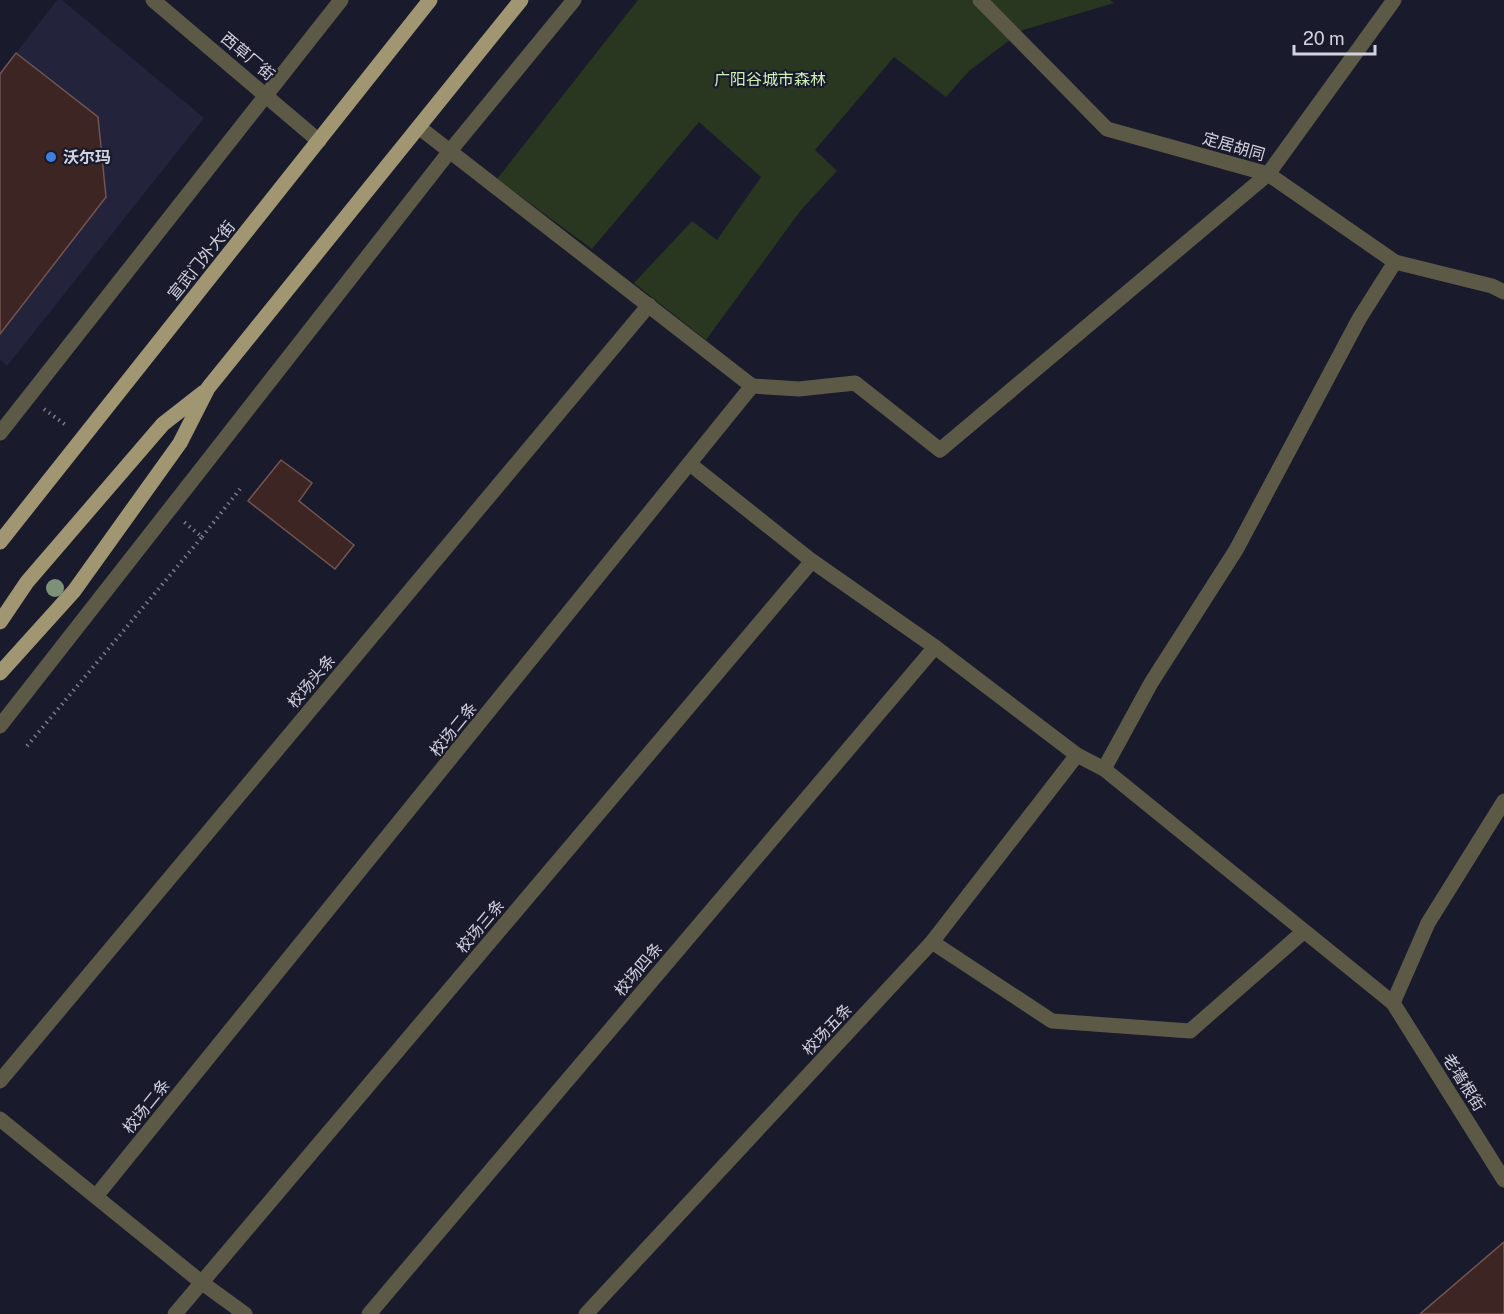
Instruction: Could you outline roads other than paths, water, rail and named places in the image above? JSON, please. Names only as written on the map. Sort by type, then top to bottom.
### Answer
[{"type":"main road","name":"宣武门外大街","points":[[0,542],[430,0]]},
{"type":"main road","points":[[0,622],[27,582],[164,424],[208,388],[521,0]]},
{"type":"main road","points":[[0,673],[74,591],[180,443],[208,388]]},
{"type":"street","name":"西草厂街","points":[[153,0],[319,141]]},
{"type":"street","points":[[0,433],[341,0]]},
{"type":"street","points":[[0,726],[450,151],[574,0]]},
{"type":"street","name":"定居胡同","points":[[980,0],[1107,129],[1268,174],[1395,262],[1492,286],[1504,292]]},
{"type":"street","points":[[420,128],[752,386],[799,389],[855,383],[940,450],[1268,174],[1394,0]]},
{"type":"street","points":[[1104,769],[1152,683],[1236,550],[1359,319],[1395,262]]},
{"type":"street","name":"校场头条","points":[[0,1081],[649,305]]},
{"type":"street","name":"校场二条","points":[[98,1195],[752,386]]},
{"type":"street","points":[[690,464],[812,561],[935,647],[1077,755],[1104,769],[1303,932],[1394,1003],[1428,923],[1504,801]]},
{"type":"street","name":"校场三条","points":[[175,1314],[812,561]]},
{"type":"street","name":"校场四条","points":[[369,1314],[935,647]]},
{"type":"street","name":"校场五条","points":[[586,1314],[932,942],[1077,755]]},
{"type":"street","points":[[932,942],[1052,1020],[1190,1031],[1303,932]]},
{"type":"street","name":"老墙根街","points":[[1394,1003],[1504,1180]]},
{"type":"street","points":[[0,1119],[98,1195],[201,1282],[245,1314]]},
{"type":"place","name":"沃尔玛","points":[[51,157]]},
{"type":"park label","name":"广阳谷城市森林","points":[[770,79]]}]
